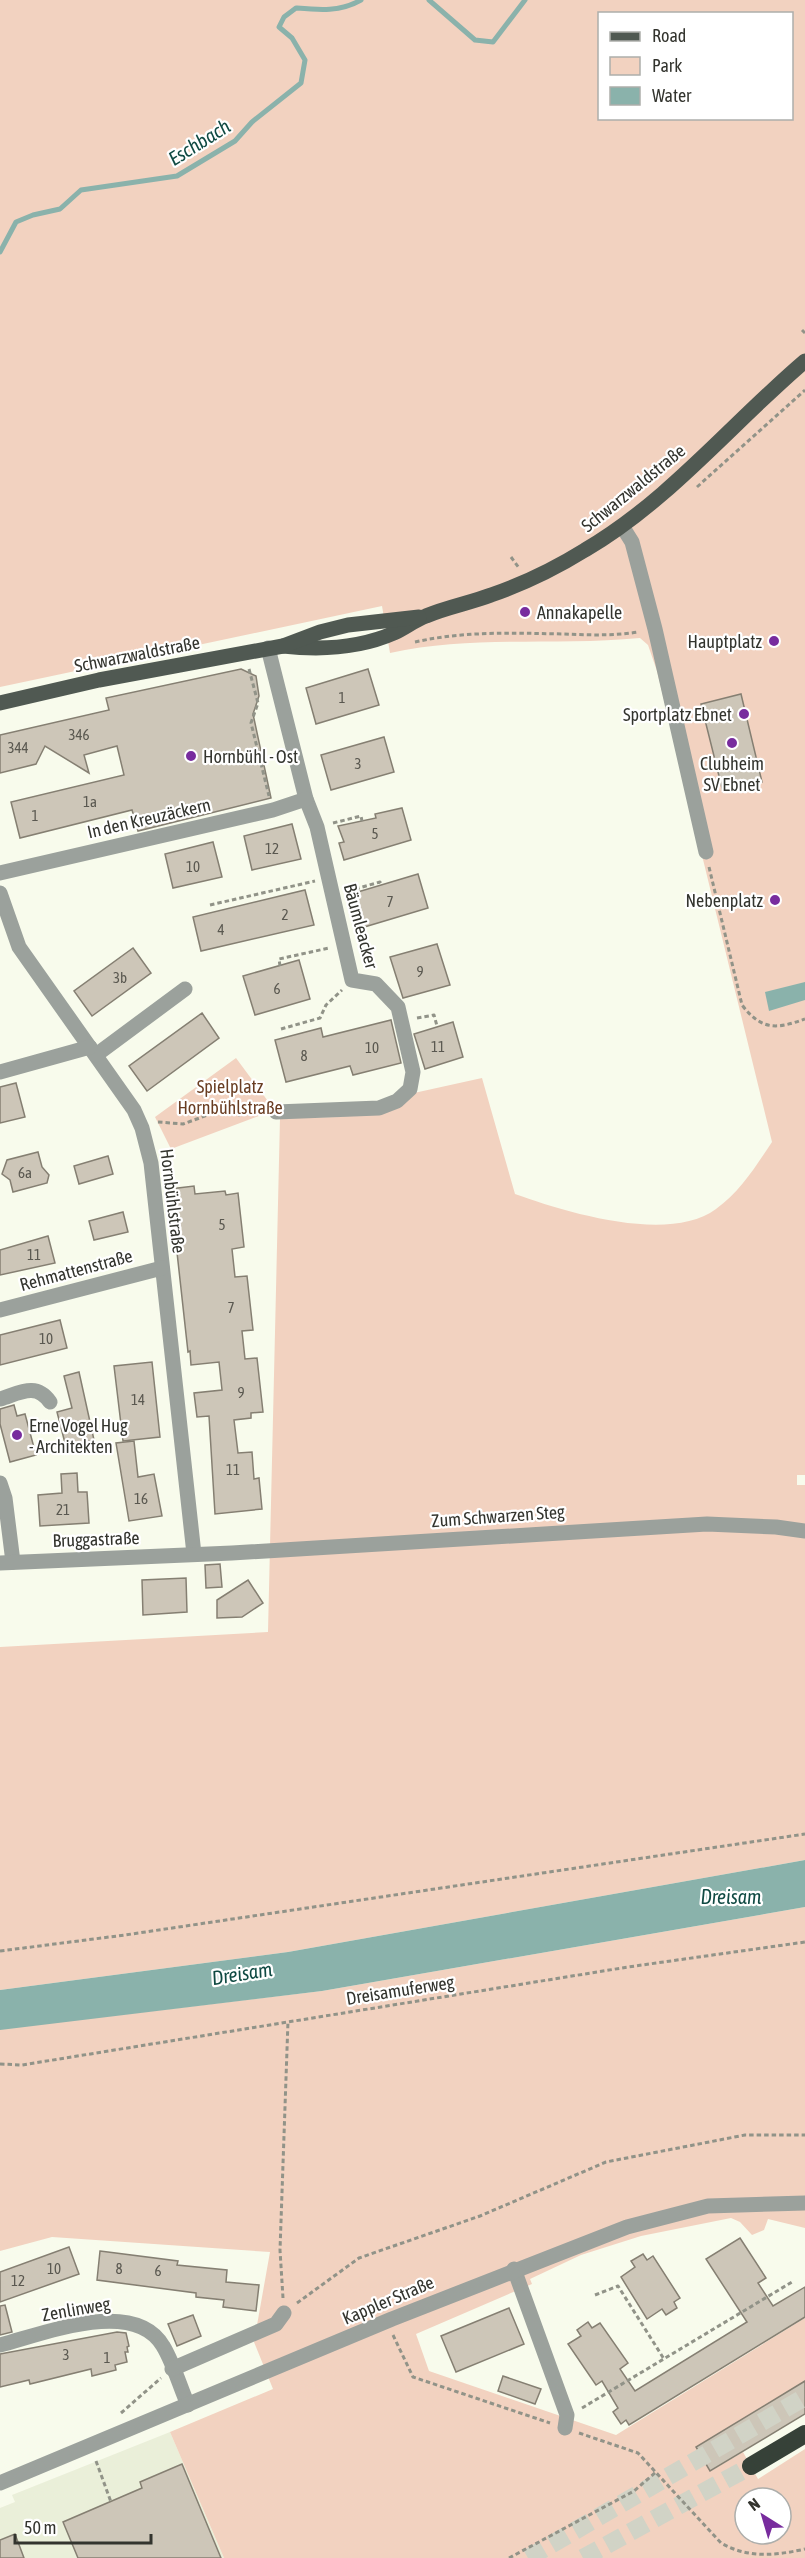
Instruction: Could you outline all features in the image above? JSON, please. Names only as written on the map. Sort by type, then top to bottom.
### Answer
[{"type":"highway","points":[[751,2466],[805,2434]]},
{"type":"main road","name":"Schwarzwaldstraße","points":[[0,703],[275,647],[315,650],[351,645],[393,634],[425,616],[493,595],[559,565],[622,526],[681,477],[805,361]]},
{"type":"street","points":[[622,526],[632,542],[655,629],[706,852]]},
{"type":"street","name":"Bäumleacker","points":[[275,647],[306,799],[317,827],[342,946],[352,980],[376,984],[398,1007],[413,1072],[410,1089],[397,1101],[379,1108],[358,1111],[276,1112]]},
{"type":"street","name":"In den Kreuzäckern","points":[[0,873],[273,810],[306,799]]},
{"type":"street","name":"Hornbühlstraße","points":[[0,893],[19,947],[121,1088],[142,1128],[151,1163],[194,1554]]},
{"type":"street","points":[[0,1072],[93,1051],[185,989]]},
{"type":"street","name":"Rehmattenstraße","points":[[0,1310],[162,1268]]},
{"type":"street","points":[[0,1399],[36,1390],[44,1394],[50,1402]]},
{"type":"street","points":[[0,1483],[5,1498],[7,1563]]},
{"type":"street","name":"Zum Schwarzen Steg","points":[[194,1554],[708,1524],[776,1527],[805,1531]]},
{"type":"street","name":"Bruggastraße","points":[[7,1563],[194,1554]]},
{"type":"street","name":"Kappler Straße","points":[[0,2483],[514,2269],[627,2227],[708,2206],[805,2203]]},
{"type":"street","points":[[514,2269],[566,2422]]},
{"type":"street","points":[[172,2368],[276,2324],[284,2313]]},
{"type":"street","name":"Zenlinweg","points":[[0,2345],[97,2322],[129,2321],[144,2327],[163,2345],[188,2405]]},
{"type":"path","points":[[411,642],[445,635],[622,634],[655,629]]},
{"type":"path","points":[[244,653],[258,703],[251,723],[273,810]]},
{"type":"path","points":[[317,827],[361,816],[362,821]]},
{"type":"path","points":[[706,852],[742,1005],[751,1016],[771,1027],[784,1026],[805,1019]]},
{"type":"path","points":[[210,905],[328,878]]},
{"type":"path","points":[[332,895],[380,882],[382,885]]},
{"type":"path","points":[[280,966],[279,959],[342,946]]},
{"type":"path","points":[[281,1029],[320,1018],[326,1005],[352,980]]},
{"type":"path","points":[[401,1022],[434,1015],[437,1026]]},
{"type":"path","points":[[142,1128],[158,1122],[183,1124],[216,1112],[239,1115],[253,1109],[276,1112]]},
{"type":"path","points":[[0,1951],[149,1932],[805,1834]]},
{"type":"path","name":"Dreisamuferweg","points":[[0,2064],[22,2065],[628,1967],[805,1942]]},
{"type":"path","points":[[284,2313],[280,2250],[288,2021]]},
{"type":"path","points":[[284,2313],[359,2258],[480,2216],[606,2162],[745,2135],[805,2135]]},
{"type":"path","points":[[566,2422],[664,2359],[792,2282]]},
{"type":"path","points":[[595,2295],[618,2286],[664,2359]]},
{"type":"path","points":[[392,2333],[413,2377],[566,2422],[638,2453],[721,2543],[734,2553],[750,2557],[805,2549]]},
{"type":"path","points":[[121,2414],[172,2368]]},
{"type":"path","points":[[105,2455],[95,2460],[111,2502]]},
{"type":"path","points":[[509,2558],[634,2491],[656,2472]]},
{"type":"shaded area","points":[[170,2432],[224,2558],[0,2558],[0,2508],[15,2502],[12,2495]]},
{"type":"green space","points":[[0,0],[805,0],[805,1475],[797,1475],[797,1485],[805,1485],[805,1860],[288,1952],[0,1990],[0,1647],[268,1632],[280,1118],[340,1117],[414,1093],[482,1078],[515,1194],[588,1216],[645,1224],[672,1224],[696,1219],[716,1209],[740,1187],[772,1142],[657,671],[648,645],[640,638],[483,642],[390,653],[382,606],[0,687]]},
{"type":"green space","name":"Spielplatz Hornbühlstraße","points":[[236,1058],[276,1112],[264,1114],[171,1149],[155,1117]]},
{"type":"green space","points":[[805,1907],[805,2228],[768,2219],[764,2230],[752,2235],[740,2222],[731,2218],[641,2236],[581,2255],[530,2279],[532,2284],[416,2334],[429,2371],[616,2435],[805,2318],[805,2381],[696,2447],[711,2471],[743,2452],[758,2479],[805,2449],[805,2558],[224,2558],[170,2432],[273,2389],[254,2342],[270,2252],[52,2237],[0,2251],[0,2029],[322,1991]]},
{"type":"water","points":[[805,982],[805,1000],[769,1011],[765,992]]},
{"type":"water","name":"Dreisam","points":[[805,1860],[805,1907],[322,1991],[0,2030],[0,1990],[288,1952]]},
{"type":"building","name":"Hornbühl - Ost","points":[[241,669],[256,676],[259,696],[253,714],[271,798],[138,831],[132,810],[20,838],[11,802],[124,775],[117,746],[84,755],[89,773],[45,746],[36,764],[0,773],[0,735],[109,710],[106,698]]},
{"type":"building","points":[[368,669],[379,705],[316,724],[306,688]]},
{"type":"building","name":"Clubheim SV Ebnet","points":[[741,694],[762,782],[723,792],[701,704]]},
{"type":"building","points":[[384,737],[394,772],[331,790],[321,755]]},
{"type":"building","points":[[402,808],[411,840],[344,860],[339,843],[344,842],[338,826],[376,818],[375,814]]},
{"type":"building","points":[[292,824],[301,859],[252,870],[244,836]]},
{"type":"building","points":[[213,842],[222,877],[173,888],[165,854]]},
{"type":"building","points":[[418,874],[428,908],[361,928],[351,894]]},
{"type":"building","points":[[305,890],[314,925],[201,951],[193,917]]},
{"type":"building","points":[[437,944],[450,985],[403,998],[390,957]]},
{"type":"building","points":[[133,948],[151,973],[92,1016],[74,991]]},
{"type":"building","points":[[299,960],[310,999],[255,1015],[243,976]]},
{"type":"building","points":[[202,1013],[219,1038],[147,1091],[129,1066]]},
{"type":"building","points":[[391,1020],[401,1063],[353,1075],[350,1066],[286,1082],[275,1040],[321,1028],[323,1037]]},
{"type":"building","points":[[453,1022],[463,1057],[425,1069],[414,1034]]},
{"type":"building","points":[[16,1083],[25,1117],[0,1123],[0,1087]]},
{"type":"building","points":[[38,1152],[42,1167],[49,1175],[47,1183],[13,1192],[10,1180],[2,1174],[7,1160]]},
{"type":"building","points":[[108,1156],[113,1174],[79,1184],[74,1166]]},
{"type":"building","points":[[194,1186],[195,1194],[225,1191],[226,1195],[238,1193],[244,1247],[232,1249],[235,1277],[247,1276],[253,1330],[242,1331],[245,1359],[257,1358],[263,1412],[251,1413],[251,1418],[234,1420],[238,1453],[252,1452],[254,1479],[259,1478],[262,1509],[215,1514],[209,1416],[197,1417],[194,1393],[222,1390],[219,1362],[191,1365],[170,1189]]},
{"type":"building","points":[[123,1212],[128,1232],[94,1240],[89,1221]]},
{"type":"building","points":[[48,1236],[55,1263],[0,1275],[0,1250]]},
{"type":"building","points":[[60,1320],[67,1348],[0,1365],[0,1335]]},
{"type":"building","points":[[152,1362],[160,1437],[123,1441],[114,1366]]},
{"type":"building","points":[[79,1372],[94,1440],[66,1447],[57,1412],[72,1408],[64,1376]]},
{"type":"building","points":[[14,1405],[17,1416],[25,1414],[36,1455],[10,1462],[0,1424],[0,1409]]},
{"type":"building","points":[[134,1441],[138,1477],[154,1474],[162,1516],[129,1521],[116,1443]]},
{"type":"building","points":[[77,1473],[78,1492],[87,1492],[89,1523],[40,1526],[38,1495],[62,1493],[61,1474]]},
{"type":"building","points":[[220,1564],[222,1587],[206,1588],[205,1565]]},
{"type":"building","points":[[186,1578],[187,1612],[143,1615],[142,1580]]},
{"type":"building","points":[[248,1580],[263,1603],[242,1617],[217,1618],[217,1600]]},
{"type":"building","points":[[740,2238],[766,2278],[758,2283],[773,2306],[805,2287],[805,2317],[629,2425],[626,2420],[621,2424],[613,2412],[618,2408],[602,2381],[596,2385],[568,2344],[581,2336],[577,2330],[588,2322],[592,2328],[600,2323],[628,2363],[620,2369],[635,2391],[747,2322],[706,2259]]},
{"type":"building","points":[[69,2247],[79,2274],[0,2302],[0,2272]]},
{"type":"building","points":[[100,2251],[178,2261],[177,2265],[227,2270],[226,2282],[259,2285],[256,2311],[223,2307],[224,2300],[196,2297],[196,2293],[97,2280]]},
{"type":"building","points":[[643,2254],[647,2260],[653,2256],[680,2298],[674,2302],[677,2308],[666,2315],[662,2309],[647,2319],[621,2277],[635,2267],[631,2261]]},
{"type":"building","points":[[5,2305],[12,2332],[0,2335],[0,2306]]},
{"type":"building","points":[[509,2308],[524,2344],[456,2372],[441,2336]]},
{"type":"building","points":[[193,2315],[201,2336],[177,2346],[168,2324]]},
{"type":"building","points":[[117,2332],[126,2333],[129,2346],[127,2347],[128,2352],[125,2352],[127,2362],[115,2365],[116,2370],[92,2376],[91,2369],[30,2384],[29,2380],[0,2387],[0,2354]]},
{"type":"building","points":[[503,2376],[541,2389],[535,2404],[498,2391]]},
{"type":"building","points":[[805,2381],[805,2414],[710,2471],[696,2447]]},
{"type":"building","points":[[182,2464],[221,2558],[78,2558],[63,2522],[142,2488],[140,2482]]},
{"type":"building","points":[[15,2534],[24,2558],[0,2558],[0,2540]]},
{"type":"waterway","name":"Eschbach","points":[[0,252],[16,222],[33,215],[60,209],[81,190],[177,176],[235,141],[252,122],[301,83],[305,60],[292,38],[279,27],[284,17],[296,8],[321,10],[345,7],[361,0]]},
{"type":"waterway","name":"Eschbach","points":[[429,0],[475,40],[493,42],[525,0]]},
{"type":"tunnel","points":[[528,2558],[805,2397]]},
{"type":"tunnel","points":[[583,2558],[751,2466]]},
{"type":"place","name":"Annakapelle","points":[[525,612]]},
{"type":"place","name":"Hauptplatz","points":[[774,641]]},
{"type":"place","name":"Sportplatz Ebnet","points":[[744,714]]},
{"type":"place","name":"Clubheim SV Ebnet","points":[[732,743]]},
{"type":"place","name":"Hornbühl - Ost","points":[[191,756]]},
{"type":"place","name":"Nebenplatz","points":[[775,900]]},
{"type":"place","name":"Erne Vogel Hug - Architekten","points":[[17,1435]]}]
